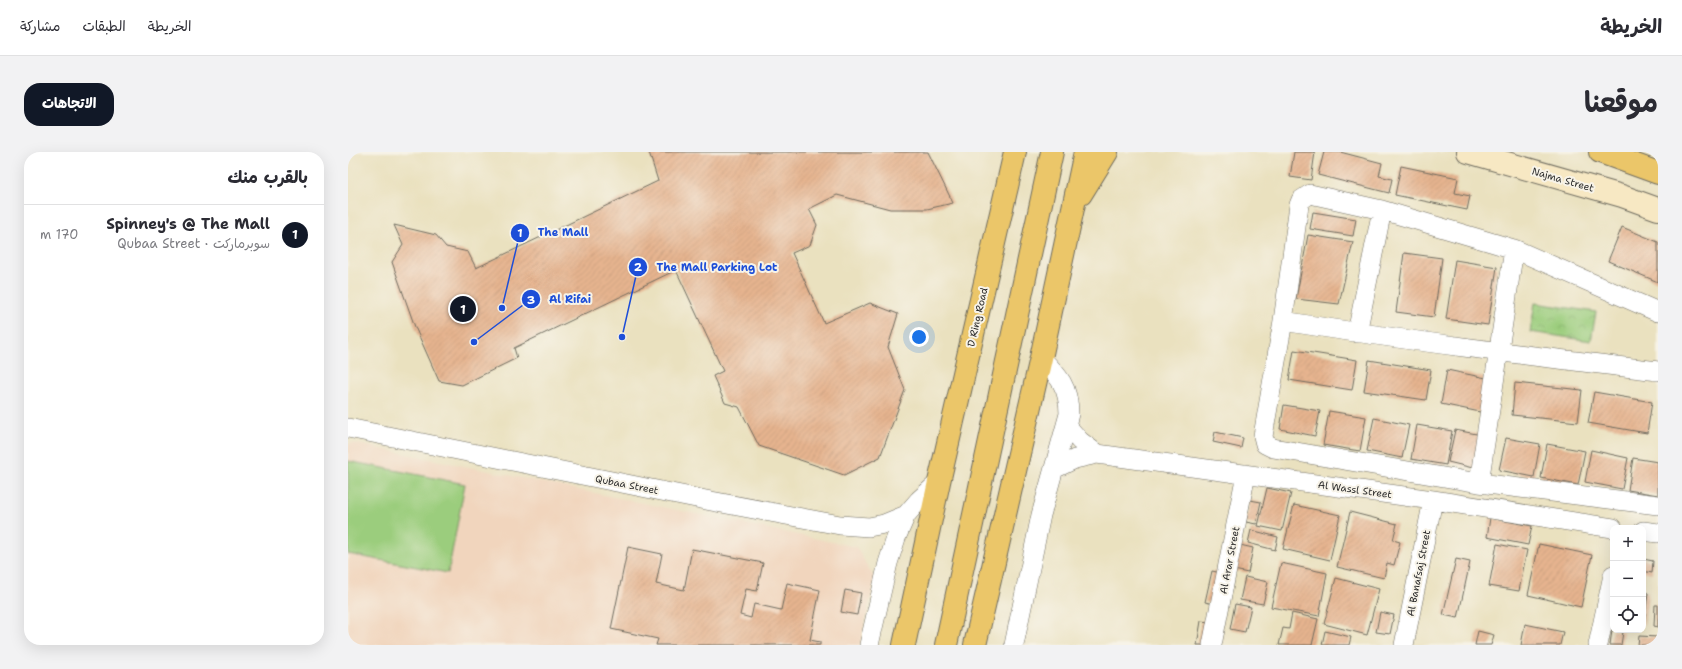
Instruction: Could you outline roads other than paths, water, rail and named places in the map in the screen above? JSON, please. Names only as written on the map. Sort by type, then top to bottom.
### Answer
[{"type":"main road","points":[[1005,152],[1008,185]]},
{"type":"main road","name":"D Ring Road","points":[[904,645],[939,482],[1015,152]]},
{"type":"main road","points":[[946,645],[1052,152]]},
{"type":"main road","points":[[975,645],[1041,358],[1085,152]]},
{"type":"main road","points":[[1072,208],[1107,152]]},
{"type":"main road","name":"Najma Street","points":[[1468,152],[1622,196],[1658,209]]},
{"type":"main road","points":[[1600,152],[1658,173]]},
{"type":"street","points":[[1658,312],[1514,249],[1382,210],[1310,194],[1301,200],[1263,436],[1266,444],[1273,448],[1479,483],[1658,506]]},
{"type":"street","points":[[1357,333],[1382,210]]},
{"type":"street","points":[[1479,483],[1514,249]]},
{"type":"street","points":[[1282,321],[1357,333],[1499,352],[1658,371]]},
{"type":"street","points":[[1014,645],[1041,515],[1069,414],[1067,392],[1056,373],[1041,358]]},
{"type":"street","name":"Al Wassl Street","points":[[1066,425],[1080,441],[1097,454]]},
{"type":"street","name":"Qubaa Street","points":[[348,428],[711,501],[840,525],[869,527],[884,524],[906,515]]},
{"type":"street","name":"Al Wassl Street","points":[[1054,469],[1075,459],[1097,454],[1433,500],[1610,528]]},
{"type":"street","name":"Al Arar Street","points":[[1212,645],[1246,474]]},
{"type":"street","points":[[869,645],[890,556],[896,538],[906,515],[919,500],[939,482]]},
{"type":"street","name":"Al Banafsaj Street","points":[[1404,645],[1433,500]]},
{"type":"street","points":[[1646,531],[1658,533]]},
{"type":"street","points":[[1598,645],[1610,589]]},
{"type":"place","name":"The Mall","points":[[502,308]]},
{"type":"place","name":"Spinney's @ The Mall","points":[[463,309]]},
{"type":"place","name":"The Mall Parking Lot","points":[[622,337]]},
{"type":"place","name":"Al Rifai","points":[[474,342]]}]
